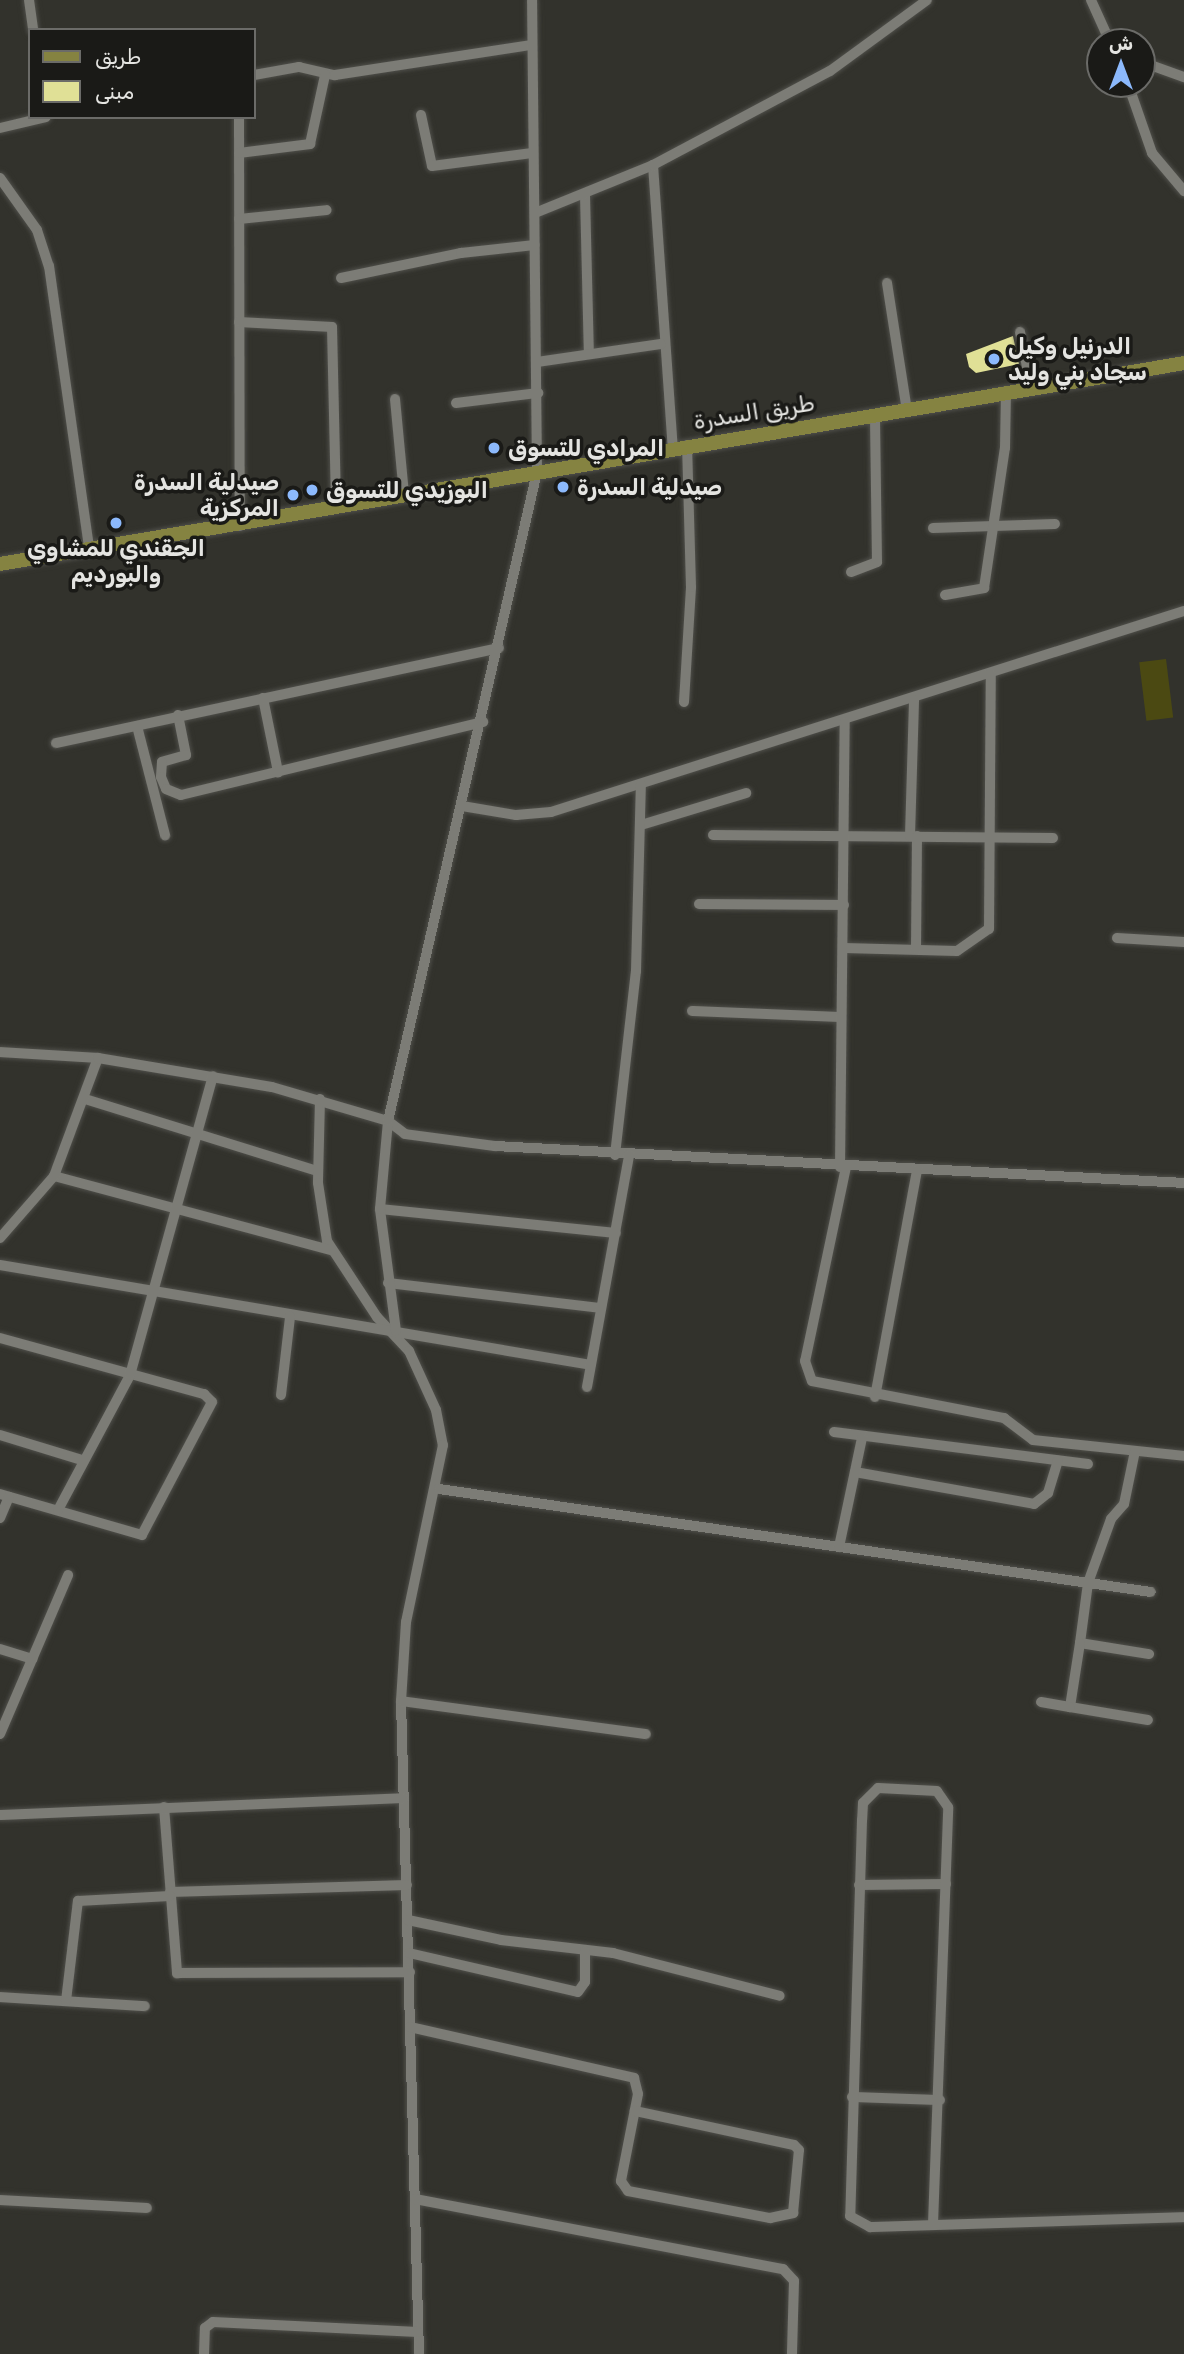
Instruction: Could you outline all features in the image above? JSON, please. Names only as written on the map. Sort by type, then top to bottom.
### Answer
[{"type":"main road","name":"طريق السدرة","points":[[0,564],[240,526],[680,446],[1184,363]]},
{"type":"street","points":[[29,0],[33,28]]},
{"type":"street","points":[[419,2354],[401,1701],[406,1622],[439,1489],[444,1452],[436,1410],[398,1334],[388,1283],[380,1209],[388,1121],[483,722],[537,472],[532,0]]},
{"type":"street","points":[[535,213],[653,165],[830,71],[927,0]]},
{"type":"street","points":[[1091,0],[1104,28]]},
{"type":"street","points":[[256,75],[299,67],[325,75],[532,45]]},
{"type":"street","points":[[1156,67],[1184,78]]},
{"type":"street","points":[[239,153],[310,144],[325,75]]},
{"type":"street","points":[[1133,98],[1152,153],[1184,191]]},
{"type":"street","points":[[421,116],[432,166],[532,153]]},
{"type":"street","points":[[0,128],[38,119]]},
{"type":"street","points":[[239,119],[240,526]]},
{"type":"street","points":[[653,165],[661,344],[680,446],[691,587],[684,702]]},
{"type":"street","points":[[0,178],[32,220],[47,257],[89,548]]},
{"type":"street","points":[[584,195],[589,354]]},
{"type":"street","points":[[239,219],[327,211]]},
{"type":"street","points":[[341,278],[461,253],[535,245]]},
{"type":"street","points":[[887,283],[907,410]]},
{"type":"street","points":[[240,323],[332,327],[336,508]]},
{"type":"street","points":[[1020,332],[1031,387]]},
{"type":"street","points":[[537,362],[661,344]]},
{"type":"street","points":[[945,595],[983,592],[1006,391]]},
{"type":"street","points":[[456,403],[538,393]]},
{"type":"street","points":[[395,399],[404,495]]},
{"type":"street","points":[[851,572],[877,562],[875,416]]},
{"type":"street","points":[[933,528],[1055,524]]},
{"type":"street","points":[[462,806],[534,815],[845,722],[1184,611]]},
{"type":"street","points":[[57,743],[499,648]]},
{"type":"street","points":[[844,948],[957,951],[989,929],[991,674]]},
{"type":"street","points":[[263,698],[278,772]]},
{"type":"street","points":[[914,700],[916,949]]},
{"type":"street","points":[[178,715],[186,755],[162,762],[170,792],[181,795],[483,722]]},
{"type":"street","points":[[845,722],[846,835],[841,1017],[843,1167],[805,1361],[820,1385],[875,1397],[1004,1418],[1033,1440],[1184,1456]]},
{"type":"street","points":[[136,726],[165,835]]},
{"type":"street","points":[[615,1155],[636,971],[641,784]]},
{"type":"street","points":[[641,825],[746,793]]},
{"type":"street","points":[[713,835],[1054,838]]},
{"type":"street","points":[[699,904],[844,905]]},
{"type":"street","points":[[1117,938],[1184,942]]},
{"type":"street","points":[[692,1011],[841,1017]]},
{"type":"street","points":[[0,1052],[98,1058],[213,1076],[320,1099],[388,1121],[424,1137],[615,1155],[1184,1183]]},
{"type":"street","points":[[0,1238],[54,1176],[85,1099],[98,1058]]},
{"type":"street","points":[[58,1510],[130,1375],[213,1076]]},
{"type":"street","points":[[85,1099],[318,1171]]},
{"type":"street","points":[[320,1099],[318,1171],[331,1250],[377,1317],[398,1334]]},
{"type":"street","points":[[587,1387],[629,1155]]},
{"type":"street","points":[[875,1397],[917,1170]]},
{"type":"street","points":[[54,1176],[331,1250]]},
{"type":"street","points":[[380,1209],[616,1233]]},
{"type":"street","points":[[0,1265],[290,1317],[591,1365]]},
{"type":"street","points":[[388,1283],[600,1308]]},
{"type":"street","points":[[281,1395],[290,1317]]},
{"type":"street","points":[[0,1338],[204,1394],[212,1402],[146,1533],[138,1536],[4,1496],[0,1518]]},
{"type":"street","points":[[834,1432],[1088,1464]]},
{"type":"street","points":[[0,1435],[82,1461]]},
{"type":"street","points":[[839,1547],[862,1437]]},
{"type":"street","points":[[1070,1707],[1088,1583],[1111,1519],[1124,1504],[1136,1451]]},
{"type":"street","points":[[855,1472],[1034,1504],[1048,1493],[1058,1460]]},
{"type":"street","points":[[439,1489],[1151,1592]]},
{"type":"street","points":[[0,1734],[5,1711],[33,1659],[68,1575]]},
{"type":"street","points":[[1080,1643],[1149,1654]]},
{"type":"street","points":[[0,1649],[33,1659]]},
{"type":"street","points":[[401,1701],[646,1734]]},
{"type":"street","points":[[1041,1702],[1148,1720]]},
{"type":"street","points":[[933,2224],[940,2100],[946,1884],[945,1797],[878,1788],[863,1803],[850,2216],[870,2227],[1184,2217]]},
{"type":"street","points":[[0,1815],[404,1798]]},
{"type":"street","points":[[164,1807],[177,1973],[410,1972]]},
{"type":"street","points":[[859,1885],[946,1884]]},
{"type":"street","points":[[66,2001],[78,1901],[170,1894],[407,1885]]},
{"type":"street","points":[[408,1920],[586,1951],[780,1996]]},
{"type":"street","points":[[409,1953],[578,1992],[585,1982],[586,1951]]},
{"type":"street","points":[[0,1997],[145,2006]]},
{"type":"street","points":[[410,2027],[625,2075],[638,2085],[621,2181],[628,2191],[770,2218],[793,2213],[799,2150],[794,2145],[635,2111]]},
{"type":"street","points":[[852,2097],[940,2100]]},
{"type":"street","points":[[415,2199],[783,2269],[794,2281],[792,2354]]},
{"type":"street","points":[[0,2200],[147,2208]]},
{"type":"street","points":[[204,2354],[205,2328],[213,2322],[418,2332]]},
{"type":"shaded area","points":[[1166,659],[1173,718],[1146,721],[1139,662]]},
{"type":"building","name":"الدرنيل وكيل سجاد بني وليد","points":[[1013,336],[1019,364],[976,373],[969,367],[966,354]]},
{"type":"place","name":"الدرنيل وكيل سجاد بني وليد","points":[[994,359]]},
{"type":"place","name":"المرادي للتسوق","points":[[494,448]]},
{"type":"place","name":"صيدلية السدرة","points":[[563,487]]},
{"type":"place","name":"البوزيدي للتسوق","points":[[312,490]]},
{"type":"place","name":"صيدلية السدرة المركزية","points":[[293,495]]},
{"type":"place","name":"الجقندي للمشاوي والبورديم","points":[[116,523]]}]
